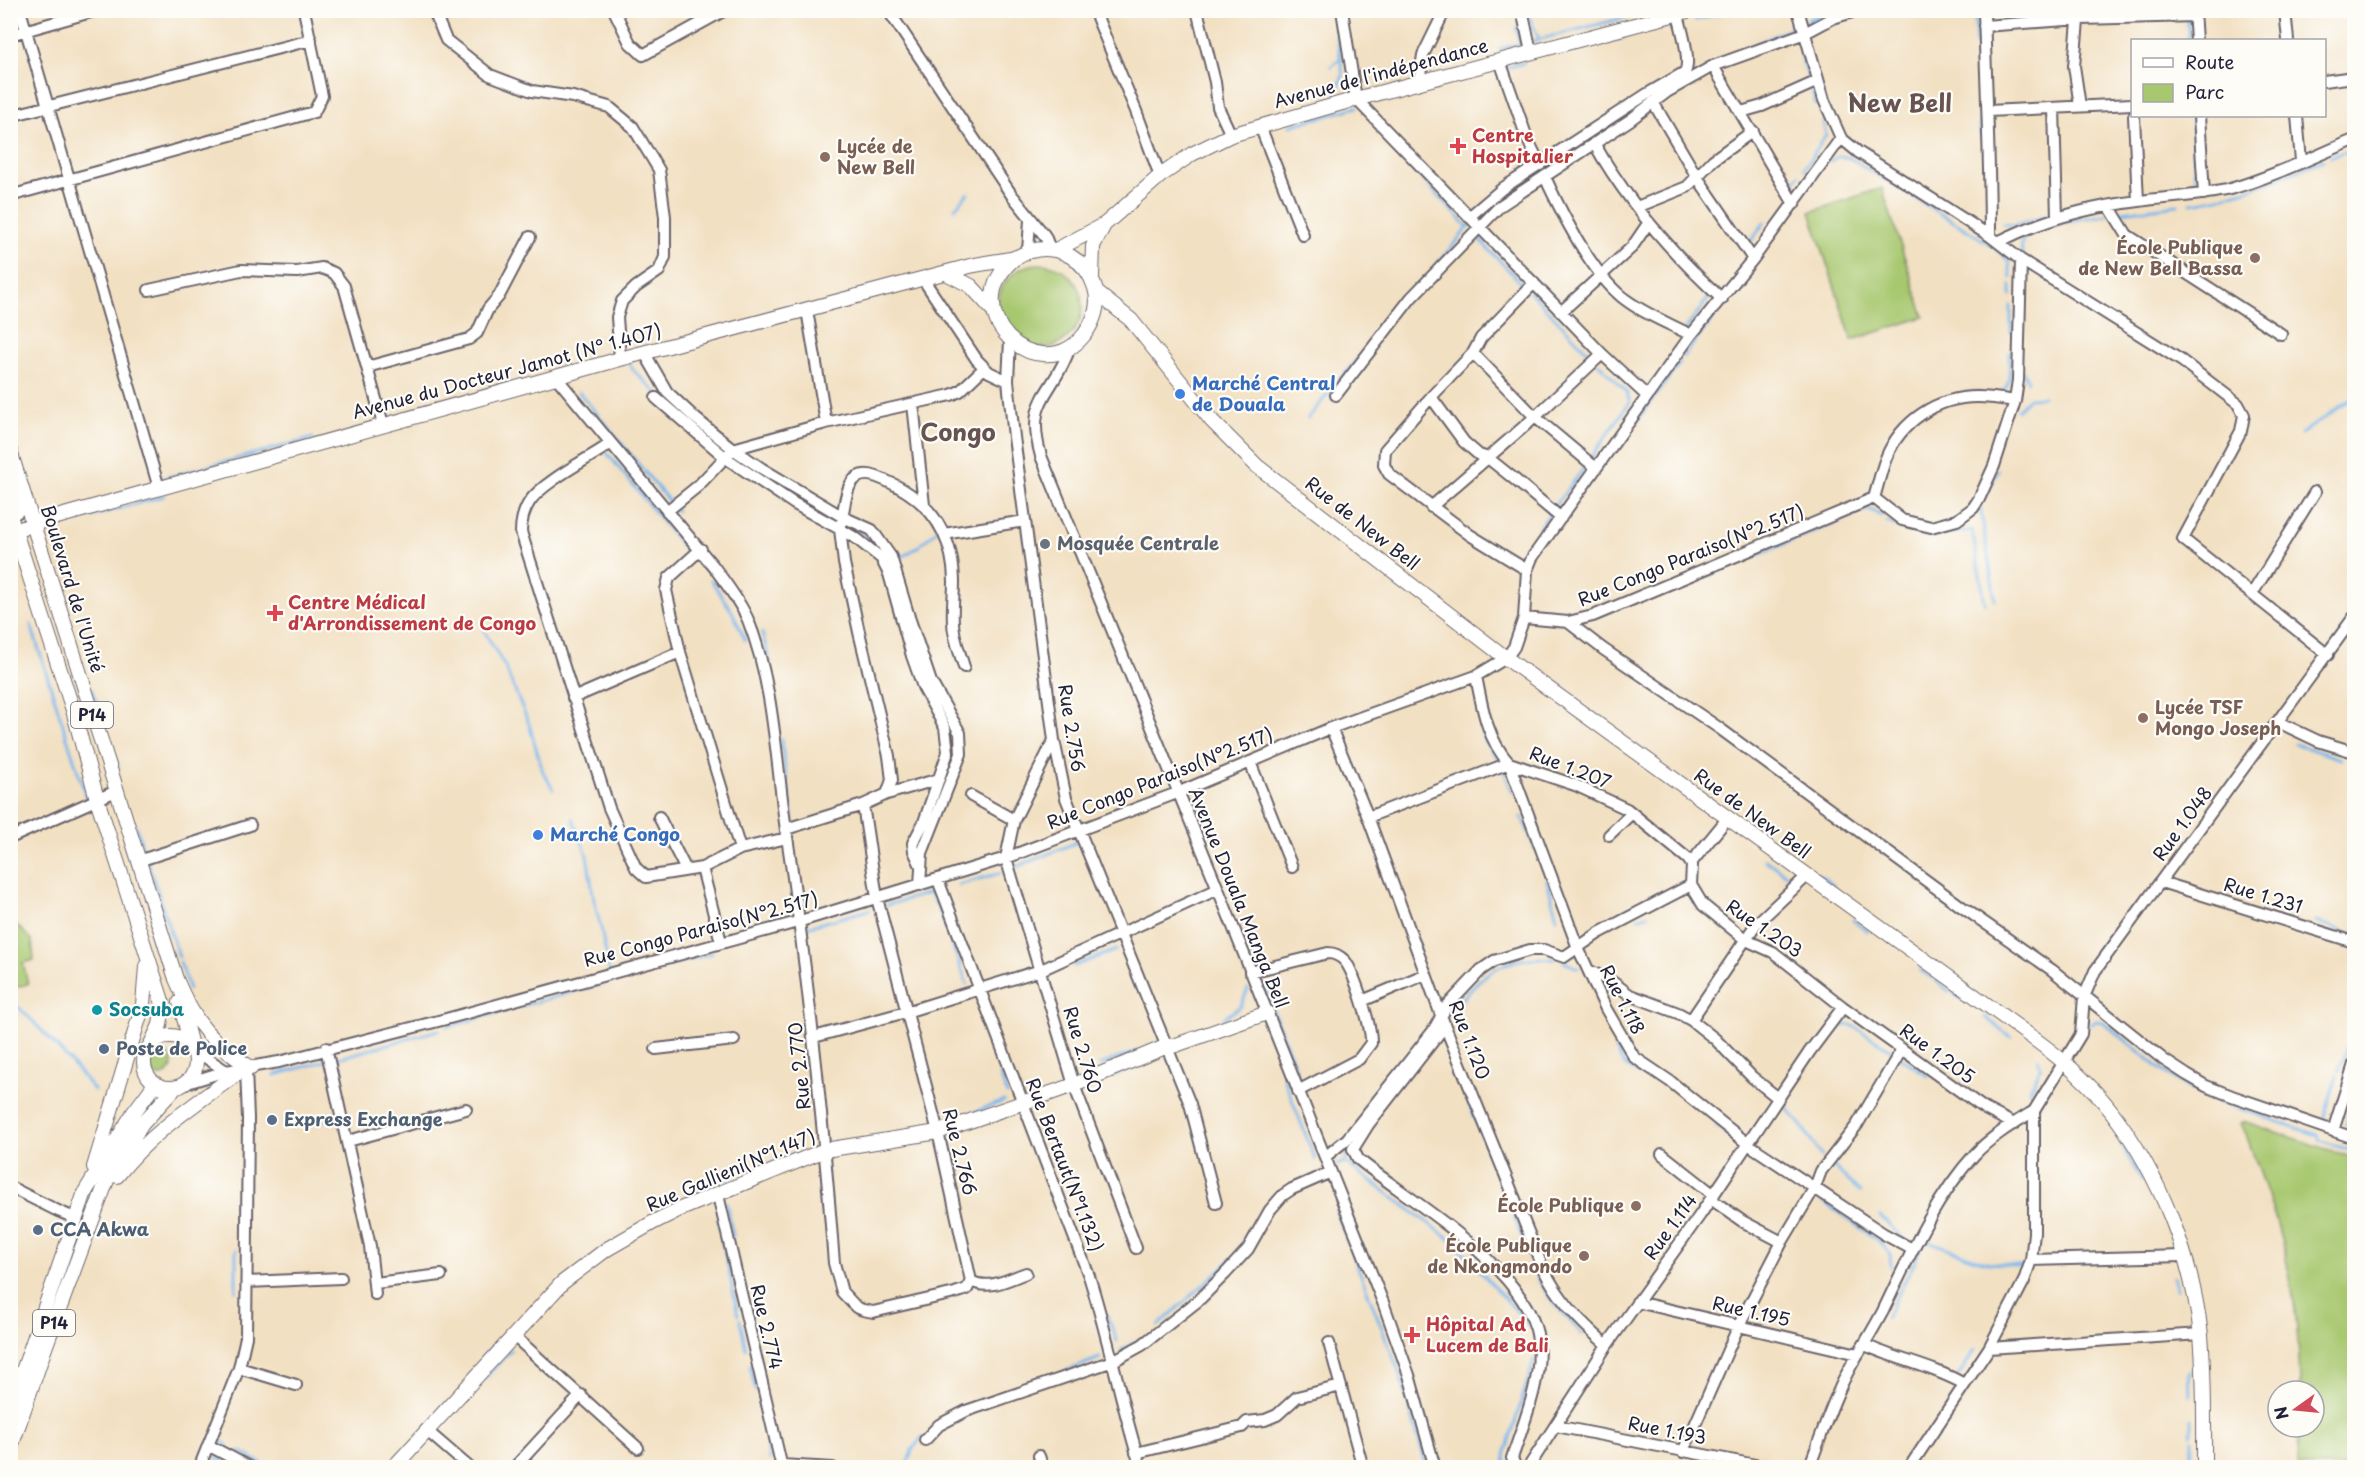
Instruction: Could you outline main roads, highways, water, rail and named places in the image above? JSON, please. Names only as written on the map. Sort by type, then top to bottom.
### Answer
[{"type":"main road","name":"Avenue de l'indépendance","points":[[1105,224],[1160,176],[1192,154],[1231,135],[1683,11]]},
{"type":"main road","points":[[993,310],[997,280],[1002,271],[1022,255],[1053,249],[1105,224]]},
{"type":"main road","points":[[948,274],[971,286],[993,310],[1002,331],[1020,348],[1032,352],[1052,353],[1070,347],[1080,339],[1094,318],[1096,292],[1092,278],[1093,246],[1105,224]]},
{"type":"main road","points":[[1053,249],[1077,260],[1092,278]]},
{"type":"main road","name":"Avenue du Docteur Jamot (N° 1.407)","points":[[13,532],[32,524],[556,376],[983,263],[1022,255]]},
{"type":"main road","name":"Rue de New Bell","points":[[1096,292],[1131,320],[1212,422],[1257,466],[1506,658],[2064,1061],[2111,1111],[2142,1158],[2158,1188],[2183,1256],[2194,1294],[2200,1334],[2204,1467]]},
{"type":"main road","name":"Boulevard de l'Unité","points":[[10,451],[176,979]]},
{"type":"main road","name":"Boulevard de l'Unité","points":[[10,516],[13,532],[73,710],[97,799],[146,955]]},
{"type":"main road","points":[[91,1180],[143,1005],[146,990],[146,955]]},
{"type":"main road","name":"P14","points":[[146,955],[163,1004],[160,1025],[150,1046]]},
{"type":"main road","points":[[100,1196],[128,1162],[166,1124],[246,1069],[217,1045],[203,1029],[190,1011],[176,979]]},
{"type":"main road","name":"P14","points":[[176,979],[192,1048]]},
{"type":"main road","name":"Rue Gallieni(N°1.147)","points":[[393,1467],[555,1291],[588,1262],[670,1214],[825,1150],[938,1132],[1074,1085],[1165,1047],[1266,1013]]},
{"type":"main road","points":[[176,1036],[192,1048],[196,1059],[195,1069],[191,1078],[180,1086],[165,1088],[155,1084],[148,1075],[144,1065],[145,1054],[158,1039],[176,1036]]},
{"type":"main road","name":"P14","points":[[10,1408],[75,1218],[91,1180],[134,1112],[155,1084]]},
{"type":"main road","name":"P14","points":[[10,1450],[100,1196],[111,1172],[150,1115],[180,1086]]},
{"type":"waterway","points":[[1333,10],[1343,75],[1336,93]]},
{"type":"waterway","points":[[1809,19],[1835,10]]},
{"type":"waterway","points":[[2187,10],[2189,39]]},
{"type":"waterway","points":[[1709,16],[1730,11]]},
{"type":"waterway","points":[[1533,41],[1643,13]]},
{"type":"waterway","points":[[1528,14],[1539,39]]},
{"type":"waterway","points":[[1740,51],[1826,16]]},
{"type":"waterway","points":[[1695,20],[1708,17]]},
{"type":"waterway","points":[[1975,17],[1976,46]]},
{"type":"waterway","points":[[1652,30],[1665,27]]},
{"type":"waterway","points":[[1500,49],[1520,44],[1516,28]]},
{"type":"waterway","points":[[1601,44],[1625,37]]},
{"type":"waterway","points":[[1798,40],[1802,55]]},
{"type":"waterway","points":[[1559,54],[1586,48]]},
{"type":"waterway","points":[[1977,55],[1978,76]]},
{"type":"waterway","points":[[1802,57],[1809,80]]},
{"type":"waterway","points":[[1331,67],[1341,58]]},
{"type":"waterway","points":[[1506,68],[1524,63]]},
{"type":"waterway","points":[[1424,69],[1447,64]]},
{"type":"waterway","points":[[1811,87],[1816,105]]},
{"type":"waterway","points":[[1322,117],[1357,107]]},
{"type":"waterway","points":[[1290,126],[1321,117]]},
{"type":"waterway","points":[[2192,117],[2195,176]]},
{"type":"waterway","points":[[1980,119],[1980,135]]},
{"type":"waterway","points":[[1804,169],[1826,135],[1823,123]]},
{"type":"waterway","points":[[2307,154],[2322,148]]},
{"type":"waterway","points":[[2331,157],[2354,148]]},
{"type":"waterway","points":[[1830,161],[1840,156],[1850,158],[1993,246],[2009,261],[2011,278]]},
{"type":"waterway","points":[[2191,203],[2242,191],[2323,160]]},
{"type":"waterway","points":[[1409,165],[1469,228]]},
{"type":"waterway","points":[[1501,199],[1543,171]]},
{"type":"waterway","points":[[1790,188],[1799,175]]},
{"type":"waterway","points":[[2189,192],[2194,188],[2195,180]]},
{"type":"waterway","points":[[955,208],[968,193]]},
{"type":"waterway","points":[[1938,197],[1949,203]]},
{"type":"waterway","points":[[1438,263],[1476,218],[1496,203]]},
{"type":"waterway","points":[[2122,212],[2178,205]]},
{"type":"waterway","points":[[1954,206],[1970,212]]},
{"type":"waterway","points":[[2004,224],[2014,225],[2054,213]]},
{"type":"waterway","points":[[2037,230],[2075,220],[2107,215]]},
{"type":"waterway","points":[[1749,244],[1764,223]]},
{"type":"waterway","points":[[2022,253],[2021,244],[2027,234]]},
{"type":"waterway","points":[[1475,235],[1525,287]]},
{"type":"waterway","points":[[2011,285],[2011,295]]},
{"type":"waterway","points":[[1530,292],[1594,358]]},
{"type":"waterway","points":[[1685,330],[1713,292]]},
{"type":"waterway","points":[[2011,306],[2011,332]]},
{"type":"waterway","points":[[1683,357],[1720,309]]},
{"type":"waterway","points":[[1998,393],[2004,391],[2009,381],[2010,352]]},
{"type":"waterway","points":[[1308,418],[1358,358]]},
{"type":"waterway","points":[[629,361],[633,370],[658,394]]},
{"type":"waterway","points":[[1590,459],[1630,402],[1626,391],[1598,363]]},
{"type":"waterway","points":[[1630,430],[1680,363]]},
{"type":"waterway","points":[[2023,372],[2028,381]]},
{"type":"waterway","points":[[579,392],[677,511]]},
{"type":"waterway","points":[[1965,393],[1979,392]]},
{"type":"waterway","points":[[2017,410],[2029,398],[2043,397]]},
{"type":"waterway","points":[[2301,434],[2354,397]]},
{"type":"waterway","points":[[161,479],[313,438]]},
{"type":"waterway","points":[[1612,454],[1624,438]]},
{"type":"waterway","points":[[607,453],[684,548]]},
{"type":"waterway","points":[[1554,507],[1584,468]]},
{"type":"waterway","points":[[1987,494],[1998,470]]},
{"type":"waterway","points":[[764,477],[838,522]]},
{"type":"waterway","points":[[60,525],[164,496]]},
{"type":"waterway","points":[[1980,505],[1995,600]]},
{"type":"waterway","points":[[1674,590],[1863,511],[1871,510],[1881,516]]},
{"type":"waterway","points":[[1539,528],[1550,513]]},
{"type":"waterway","points":[[1887,522],[1907,531],[1927,536]]},
{"type":"waterway","points":[[849,528],[869,540],[875,547]]},
{"type":"waterway","points":[[896,561],[919,546],[937,530]]},
{"type":"waterway","points":[[1932,536],[1972,530],[1985,603]]},
{"type":"waterway","points":[[711,580],[733,613],[745,640]]},
{"type":"waterway","points":[[31,625],[87,800]]},
{"type":"waterway","points":[[483,629],[505,667],[529,724],[543,772],[553,789]]},
{"type":"waterway","points":[[762,633],[770,662]]},
{"type":"waterway","points":[[92,690],[118,767]]},
{"type":"waterway","points":[[1483,732],[1486,743],[1499,760],[1513,793]]},
{"type":"waterway","points":[[781,739],[793,824]]},
{"type":"waterway","points":[[2295,744],[2341,759]]},
{"type":"waterway","points":[[1517,770],[1526,792]]},
{"type":"waterway","points":[[1526,793],[1539,828]]},
{"type":"waterway","points":[[1522,817],[1525,825]]},
{"type":"waterway","points":[[573,819],[587,855],[602,932]]},
{"type":"waterway","points":[[136,826],[145,855]]},
{"type":"waterway","points":[[1527,828],[1535,849]]},
{"type":"waterway","points":[[1380,835],[1389,855]]},
{"type":"waterway","points":[[1016,867],[1080,841]]},
{"type":"waterway","points":[[1765,860],[1796,881]]},
{"type":"waterway","points":[[148,862],[168,925]]},
{"type":"waterway","points":[[959,885],[1000,873]]},
{"type":"waterway","points":[[1817,874],[1833,885]]},
{"type":"waterway","points":[[1547,880],[1557,918]]},
{"type":"waterway","points":[[887,905],[930,893],[967,984]]},
{"type":"waterway","points":[[807,927],[869,910]]},
{"type":"waterway","points":[[1638,918],[1647,915]]},
{"type":"waterway","points":[[1853,920],[1868,931]]},
{"type":"waterway","points":[[2316,921],[2354,935]]},
{"type":"waterway","points":[[169,928],[179,957]]},
{"type":"waterway","points":[[602,934],[607,958]]},
{"type":"waterway","points":[[1074,966],[1116,950]]},
{"type":"waterway","points":[[653,970],[712,953]]},
{"type":"waterway","points":[[1253,958],[1257,968]]},
{"type":"waterway","points":[[1452,1013],[1472,987],[1495,969],[1521,960],[1554,959]]},
{"type":"waterway","points":[[608,961],[609,971]]},
{"type":"waterway","points":[[180,962],[183,970]]},
{"type":"waterway","points":[[1564,962],[1578,968]]},
{"type":"waterway","points":[[1920,970],[1932,978]]},
{"type":"waterway","points":[[184,973],[189,990]]},
{"type":"waterway","points":[[447,1027],[637,974]]},
{"type":"waterway","points":[[1259,974],[1302,1085]]},
{"type":"waterway","points":[[1936,981],[1949,991]]},
{"type":"waterway","points":[[1598,982],[1604,988],[1619,991]]},
{"type":"waterway","points":[[1224,1018],[1241,1006],[1248,989]]},
{"type":"waterway","points":[[1953,993],[1962,1000]]},
{"type":"waterway","points":[[10,999],[54,1043],[94,1090]]},
{"type":"waterway","points":[[1985,1017],[2011,1037]]},
{"type":"waterway","points":[[2091,1024],[2096,1021],[2103,1022],[2163,1071],[2190,1089],[2217,1101],[2317,1135],[2320,1140],[2354,1152]]},
{"type":"waterway","points":[[1829,1034],[1839,1026],[1852,1025],[1891,1050]]},
{"type":"waterway","points":[[2339,1071],[2354,1025]]},
{"type":"waterway","points":[[332,1060],[439,1030]]},
{"type":"waterway","points":[[1439,1039],[1445,1043],[1540,1282],[1552,1301],[1582,1334]]},
{"type":"waterway","points":[[1616,1049],[1623,1064],[1649,1079]]},
{"type":"waterway","points":[[1100,1065],[1135,1052]]},
{"type":"waterway","points":[[1900,1057],[1928,1076]]},
{"type":"waterway","points":[[2029,1091],[2041,1068],[2038,1059]]},
{"type":"waterway","points":[[275,1075],[325,1061]]},
{"type":"waterway","points":[[1115,1075],[1143,1065]]},
{"type":"waterway","points":[[1000,1075],[1007,1094]]},
{"type":"waterway","points":[[1283,1076],[1315,1159]]},
{"type":"waterway","points":[[2322,1123],[2337,1076]]},
{"type":"waterway","points":[[2354,1094],[2346,1125],[2354,1129]]},
{"type":"waterway","points":[[969,1114],[1004,1101]]},
{"type":"waterway","points":[[1782,1102],[1822,1157]]},
{"type":"waterway","points":[[330,1118],[339,1117]]},
{"type":"waterway","points":[[314,1123],[327,1119]]},
{"type":"waterway","points":[[1716,1125],[1735,1141]]},
{"type":"waterway","points":[[1345,1162],[1350,1142]]},
{"type":"waterway","points":[[2121,1144],[2142,1181]]},
{"type":"waterway","points":[[768,1165],[795,1154]]},
{"type":"waterway","points":[[1750,1155],[1802,1187],[1879,1241],[1890,1254],[1891,1267]]},
{"type":"waterway","points":[[1345,1162],[1454,1242],[1529,1325]]},
{"type":"waterway","points":[[1337,1165],[1345,1162]]},
{"type":"waterway","points":[[357,1163],[362,1182]]},
{"type":"waterway","points":[[1833,1166],[1860,1192]]},
{"type":"waterway","points":[[724,1184],[733,1180]]},
{"type":"waterway","points":[[363,1186],[364,1198]]},
{"type":"waterway","points":[[726,1203],[733,1236]]},
{"type":"waterway","points":[[1336,1212],[1398,1369],[1427,1468]]},
{"type":"waterway","points":[[1158,1326],[1235,1256],[1261,1215]]},
{"type":"waterway","points":[[1880,1216],[1904,1239]]},
{"type":"waterway","points":[[718,1219],[738,1315]]},
{"type":"waterway","points":[[1924,1239],[1990,1263],[2027,1266]]},
{"type":"waterway","points":[[1886,1318],[1923,1241]]},
{"type":"waterway","points":[[236,1250],[236,1291]]},
{"type":"waterway","points":[[2173,1276],[2176,1289]]},
{"type":"waterway","points":[[961,1285],[966,1279]]},
{"type":"waterway","points":[[1107,1315],[1117,1341]]},
{"type":"waterway","points":[[740,1320],[746,1349]]},
{"type":"waterway","points":[[483,1357],[508,1330]]},
{"type":"waterway","points":[[1121,1350],[1143,1338]]},
{"type":"waterway","points":[[457,1408],[511,1350]]},
{"type":"waterway","points":[[1958,1376],[1975,1350]]},
{"type":"waterway","points":[[1051,1377],[1100,1358]]},
{"type":"waterway","points":[[1506,1468],[1505,1455],[1534,1360]]},
{"type":"waterway","points":[[750,1366],[756,1391]]},
{"type":"waterway","points":[[2189,1371],[2190,1396]]},
{"type":"waterway","points":[[759,1404],[761,1416]]},
{"type":"waterway","points":[[2191,1419],[2191,1435]]},
{"type":"waterway","points":[[217,1435],[217,1438],[227,1445]]},
{"type":"waterway","points":[[906,1468],[912,1450],[922,1437]]},
{"type":"waterway","points":[[2191,1468],[2192,1440]]},
{"type":"waterway","points":[[767,1444],[769,1459]]},
{"type":"waterway","points":[[240,1451],[264,1465]]},
{"type":"waterway","points":[[207,1461],[210,1457],[215,1457]]},
{"type":"waterway","points":[[217,1458],[234,1468]]},
{"type":"waterway","points":[[835,1466],[845,1468]]},
{"type":"place","name":"Centre Hospitalier","points":[[1458,146]]},
{"type":"place","name":"Lycée de New Bell","points":[[825,157]]},
{"type":"place","name":"École Publique de New Bell Bassa","points":[[2255,258]]},
{"type":"place","name":"Marché Central de Douala","points":[[1180,394]]},
{"type":"place","name":"Mosquée Centrale","points":[[1045,544]]},
{"type":"place","name":"Centre Médical d'Arrondissement de Congo","points":[[275,613]]},
{"type":"place","name":"Lycée TSF Mongo Joseph","points":[[2143,718]]},
{"type":"place","name":"Marché Congo","points":[[538,835]]},
{"type":"place","name":"Socsuba","points":[[97,1010]]},
{"type":"place","name":"Poste de Police","points":[[104,1049]]},
{"type":"place","name":"Express Exchange","points":[[272,1120]]},
{"type":"place","name":"École Publique","points":[[1636,1206]]},
{"type":"place","name":"CCA Akwa","points":[[38,1230]]},
{"type":"place","name":"École Publique de Nkongmondo","points":[[1584,1256]]},
{"type":"place","name":"Hôpital Ad Lucem de Bali","points":[[1412,1335]]},
{"type":"district","name":"New Bell","points":[[1900,104]]},
{"type":"district","name":"Congo","points":[[958,433]]}]
